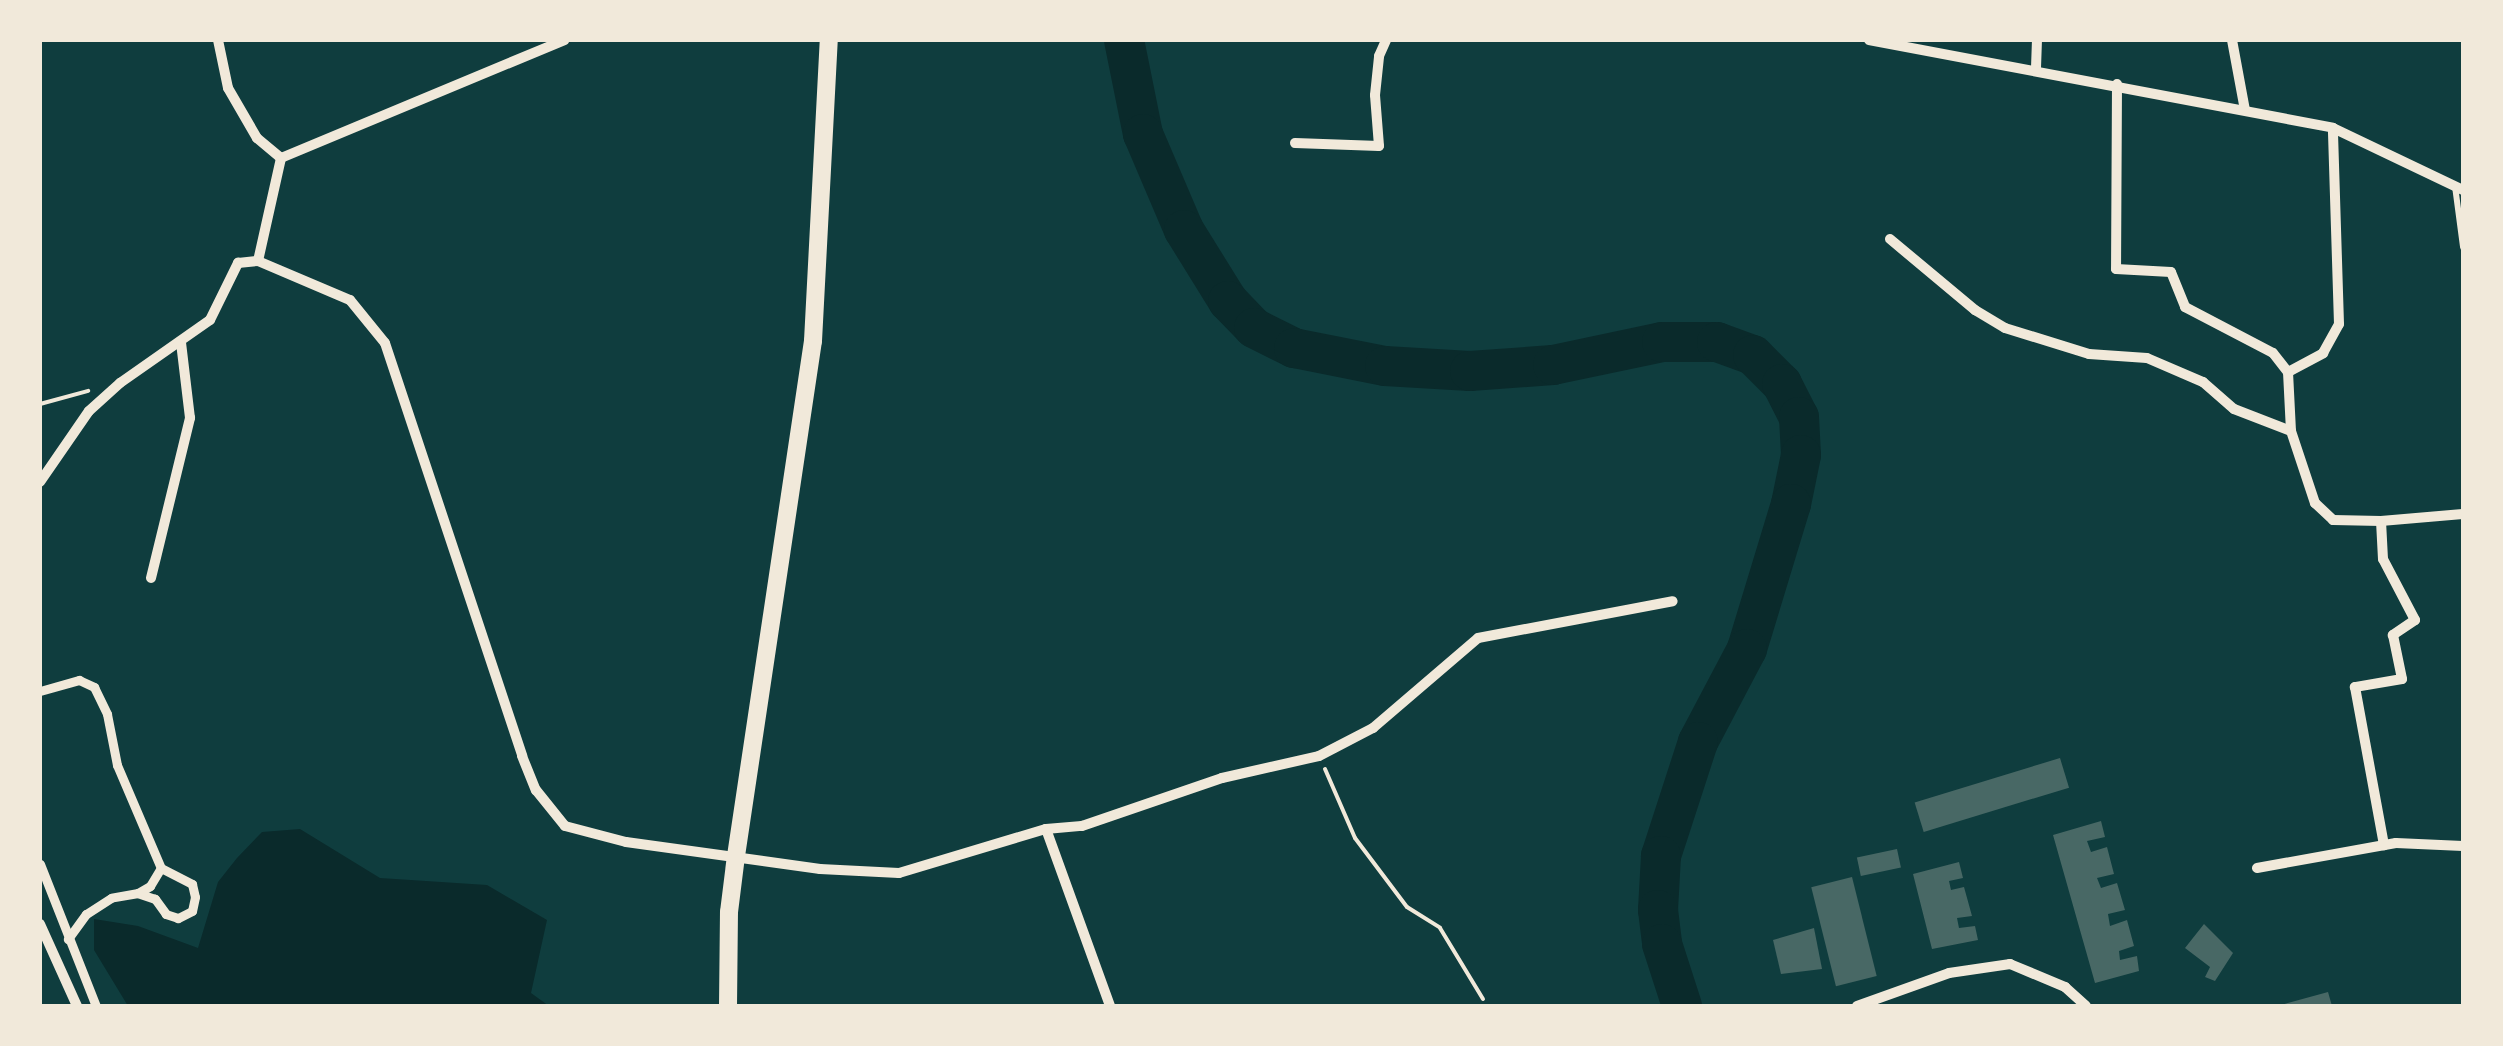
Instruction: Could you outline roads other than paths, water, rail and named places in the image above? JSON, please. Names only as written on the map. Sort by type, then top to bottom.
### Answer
[{"type":"main road","points":[[728,1006],[729,912],[736,856],[807,396],[829,40]]},
{"type":"street","points":[[218,40],[228,88],[257,138],[281,158]]},
{"type":"street","points":[[281,158],[564,40]]},
{"type":"street","points":[[1296,143],[1379,146],[1376,95],[1379,56],[1386,40]]},
{"type":"street","points":[[1869,40],[2036,68],[2333,128],[2459,188]]},
{"type":"street","points":[[2036,68],[2037,40]]},
{"type":"street","points":[[2232,40],[2245,110]]},
{"type":"street","points":[[2118,84],[2116,269],[2171,272],[2185,307],[2273,354],[2288,372],[2291,430],[2315,503],[2333,520],[2381,522],[2463,514]]},
{"type":"street","points":[[2288,372],[2323,353],[2339,324],[2333,128]]},
{"type":"street","points":[[258,262],[281,158]]},
{"type":"street","points":[[1890,239],[1974,310],[2005,328],[2089,354],[2147,358],[2202,382],[2234,409],[2291,430]]},
{"type":"street","points":[[40,482],[88,412],[120,383],[210,320],[238,262],[258,262],[350,300],[385,343],[522,756],[536,790],[565,826],[626,842],[820,869],[899,873],[1046,828],[1082,826],[1222,778],[1319,756],[1373,728],[1478,638],[1673,601]]},
{"type":"street","points":[[151,578],[190,418],[182,343]]},
{"type":"street","points":[[2381,522],[2383,558],[2415,620],[2392,635],[2402,678],[2355,687],[2384,845]]},
{"type":"street","points":[[40,692],[62,682],[79,680],[94,687],[107,714],[117,765],[160,868],[192,884],[192,911],[178,918],[138,894]]},
{"type":"street","points":[[1046,828],[1110,1006]]},
{"type":"street","points":[[2257,868],[2384,845],[2446,842],[2463,846]]},
{"type":"street","points":[[40,864],[96,1006]]},
{"type":"street","points":[[68,939],[86,914],[111,898],[138,894],[150,886],[160,868]]},
{"type":"street","points":[[40,924],[77,1006]]},
{"type":"street","points":[[1856,1006],[1948,973],[2010,964],[2064,987],[2086,1006]]},
{"type":"lane","points":[[2459,188],[2463,247]]},
{"type":"water","points":[[300,829],[380,878],[487,885],[547,920],[531,993],[549,1006],[128,1006],[94,950],[94,919],[138,926],[198,948],[218,882],[237,858],[262,832]]},
{"type":"waterway","points":[[1124,40],[1143,134],[1184,230],[1228,301],[1254,328],[1294,348],[1385,366],[1470,371],[1553,365],[1662,342],[1717,342],[1753,355],[1782,384],[1799,417],[1801,455],[1791,504],[1747,649],[1698,742],[1661,856],[1658,910],[1662,944],[1682,1006]]}]
